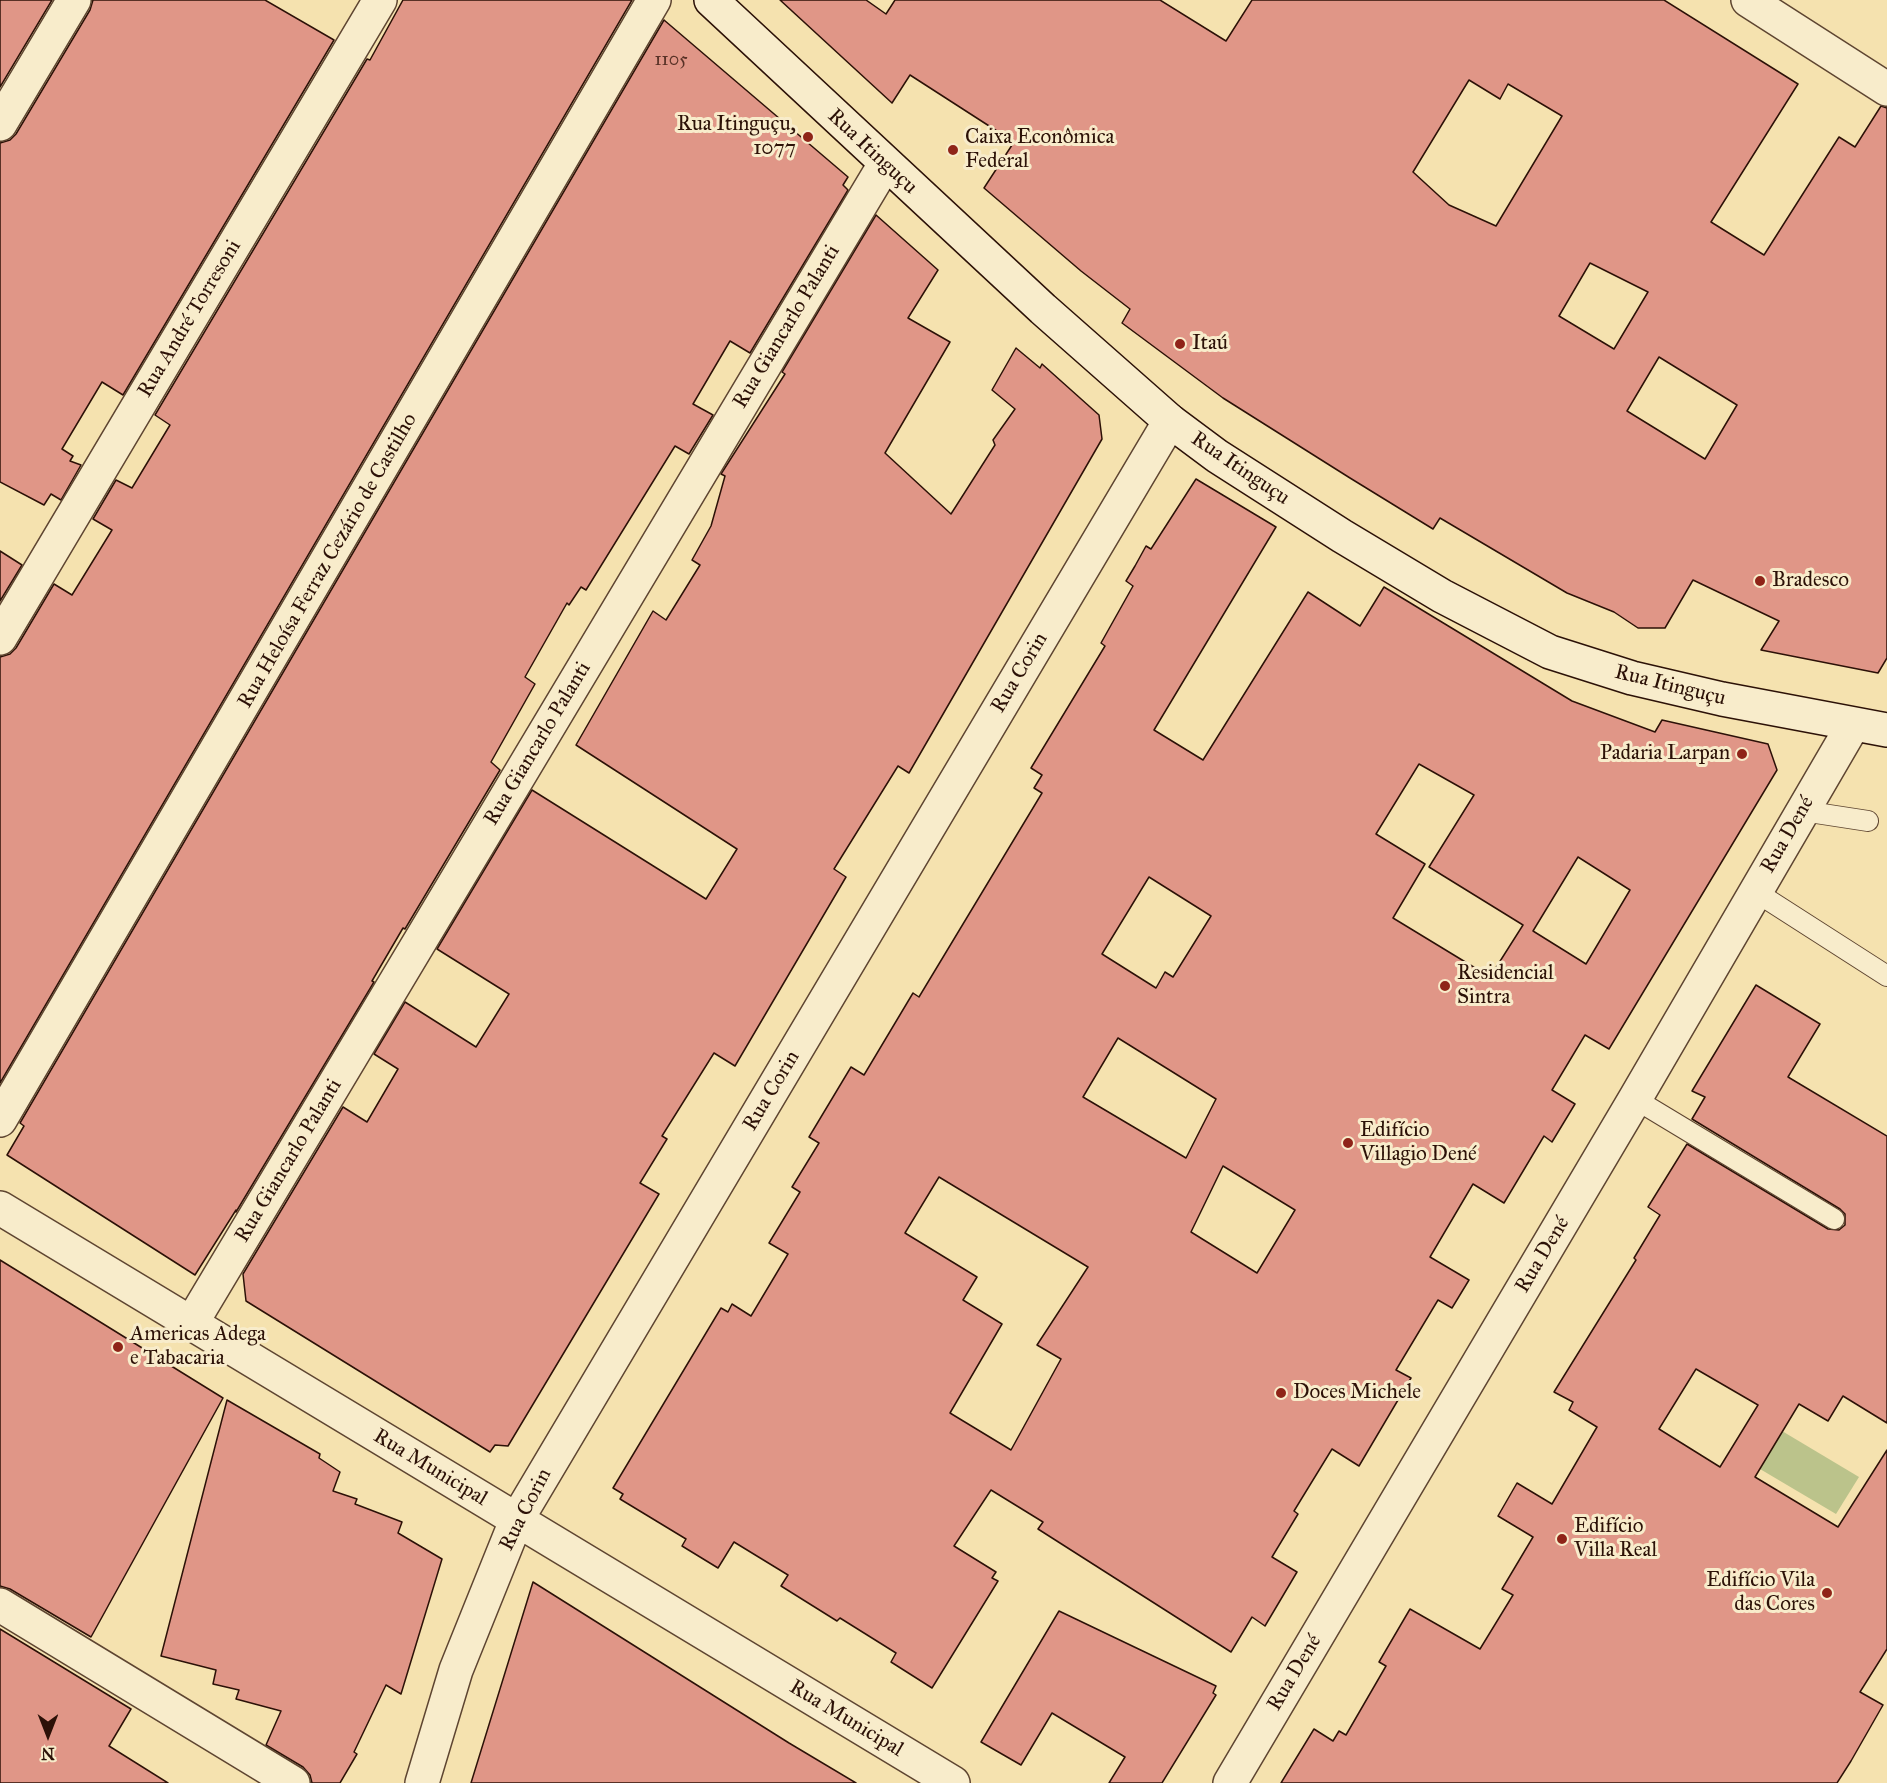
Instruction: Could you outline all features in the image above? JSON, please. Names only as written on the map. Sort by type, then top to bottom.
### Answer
[{"type":"street","points":[[0,124],[74,0]]},
{"type":"street","name":"Rua André Torresoni","points":[[0,638],[380,0]]},
{"type":"street","name":"Rua Heloísa Ferraz Cezário de Castilho","points":[[0,1120],[654,0]]},
{"type":"street","name":"Rua Itinguçu","points":[[711,0],[1043,309],[1170,421],[1217,456],[1372,555],[1442,596],[1550,652],[1644,681],[1887,730]]},
{"type":"street","points":[[1748,0],[1887,89]]},
{"type":"street","name":"Rua Giancarlo Palanti","points":[[191,1324],[885,164]]},
{"type":"street","name":"Rua Corin","points":[[422,1783],[456,1670],[516,1521],[1170,421]]},
{"type":"street","name":"Rua Dené","points":[[1230,1783],[1635,1099],[1853,724]]},
{"type":"street","name":"Rua Municipal","points":[[0,1209],[953,1783]]},
{"type":"street","points":[[0,1605],[293,1783]]},
{"type":"lane","points":[[1803,811],[1868,821]]},
{"type":"lane","points":[[1756,892],[1887,976]]},
{"type":"lane","points":[[1635,1099],[1834,1219]]},
{"type":"green space","points":[[1782,1431],[1859,1477],[1836,1514],[1760,1469]]},
{"type":"building","points":[[0,0],[52,0],[0,87]]},
{"type":"building","points":[[93,0],[265,0],[334,40],[123,395],[102,382],[62,449],[73,456],[70,461],[81,465],[61,500],[51,494],[44,505],[0,482],[0,143],[10,140],[16,134],[90,10]]},
{"type":"building","points":[[403,0],[632,0],[0,1083],[0,657],[10,654],[16,648],[54,584],[72,595],[112,530],[93,519],[116,480],[132,488],[170,425],[155,415],[367,59],[370,60]]},
{"type":"building","points":[[780,0],[866,0],[886,14],[895,0],[1160,0],[1226,41],[1252,0],[1664,0],[1798,84],[1711,222],[1764,255],[1839,137],[1855,147],[1881,106],[1887,108],[1887,658],[1878,673],[1761,650],[1779,621],[1693,580],[1665,628],[1638,628],[1614,612],[1567,593],[1440,518],[1433,529],[1223,398],[1122,323],[1130,309],[1081,271],[984,188],[1014,142],[910,75],[892,103]],"holes":[[[1469,80],[1500,99],[1508,84],[1562,116],[1496,226],[1449,205],[1413,172]],[[1590,263],[1648,292],[1614,349],[1559,316]],[[1659,357],[1737,405],[1705,459],[1627,411]]]},
{"type":"building","points":[[664,20],[848,177],[843,185],[848,190],[750,353],[730,341],[693,404],[713,415],[689,454],[675,446],[586,590],[581,587],[569,605],[567,603],[525,677],[535,684],[491,762],[500,770],[405,929],[403,928],[372,981],[374,982],[236,1212],[236,1210],[195,1275],[7,1155],[24,1126],[20,1123]]},
{"type":"building","points":[[876,215],[938,270],[908,318],[950,342],[885,453],[951,514],[995,445],[993,440],[1015,409],[992,390],[1016,348],[1040,368],[1042,364],[1099,415],[1102,439],[909,773],[898,766],[834,869],[846,877],[735,1066],[714,1053],[662,1136],[667,1139],[640,1183],[659,1194],[508,1446],[495,1445],[490,1452],[246,1301],[243,1274],[343,1107],[367,1122],[398,1069],[374,1054],[405,1002],[476,1047],[509,994],[437,949],[532,790],[706,899],[737,849],[576,745],[653,611],[666,620],[700,565],[692,560],[711,526],[725,476],[721,474],[785,374],[782,372]]},
{"type":"building","points":[[1196,479],[1276,527],[1154,730],[1203,760],[1308,592],[1360,626],[1384,587],[1572,701],[1655,732],[1662,720],[1768,744],[1777,770],[1609,1049],[1585,1035],[1552,1090],[1575,1104],[1552,1142],[1544,1136],[1504,1203],[1473,1184],[1430,1257],[1469,1280],[1452,1308],[1438,1300],[1396,1370],[1411,1378],[1359,1466],[1332,1449],[1294,1511],[1298,1514],[1272,1557],[1297,1572],[1265,1626],[1252,1617],[1231,1652],[1038,1529],[1043,1522],[991,1490],[954,1546],[996,1572],[992,1578],[998,1581],[932,1688],[891,1662],[896,1653],[840,1618],[837,1621],[781,1586],[788,1575],[734,1542],[718,1568],[682,1546],[686,1539],[620,1499],[623,1494],[613,1488],[721,1308],[728,1312],[732,1304],[751,1316],[788,1254],[769,1243],[800,1192],[792,1187],[819,1143],[809,1137],[851,1067],[864,1075],[913,993],[919,997],[1042,793],[1034,788],[1042,775],[1031,768],[1105,646],[1101,643],[1133,586],[1126,581],[1146,546],[1151,549]],"holes":[[[1419,764],[1474,795],[1429,867],[1523,925],[1490,977],[1393,918],[1425,864],[1376,834]],[[1578,857],[1630,890],[1586,964],[1533,931]],[[1149,877],[1211,916],[1173,977],[1165,972],[1156,988],[1102,954]],[[1118,1038],[1216,1099],[1186,1158],[1083,1097]],[[1223,1166],[1295,1210],[1257,1273],[1191,1232]],[[939,1177],[1088,1267],[1037,1345],[1061,1359],[1011,1450],[950,1413],[1002,1324],[963,1300],[977,1277],[905,1233]]]},
{"type":"building","points":[[0,551],[22,565],[0,601]]},
{"type":"building","points":[[1756,985],[1820,1024],[1788,1077],[1887,1136],[1887,1423],[1843,1396],[1828,1421],[1799,1404],[1755,1477],[1838,1527],[1887,1450],[1887,1649],[1860,1692],[1883,1705],[1851,1761],[1837,1783],[1281,1783],[1314,1729],[1333,1741],[1339,1731],[1346,1735],[1386,1666],[1379,1662],[1410,1609],[1480,1649],[1513,1595],[1502,1589],[1533,1537],[1498,1516],[1517,1483],[1552,1504],[1597,1427],[1569,1410],[1573,1402],[1554,1392],[1636,1260],[1634,1258],[1660,1215],[1648,1207],[1687,1144],[1828,1229],[1839,1230],[1845,1225],[1845,1214],[1840,1209],[1692,1119],[1705,1097],[1692,1091]],"holes":[[[1696,1369],[1758,1405],[1720,1467],[1659,1429]]]},
{"type":"building","points":[[0,1260],[223,1398],[91,1637],[10,1589],[0,1586]]},
{"type":"building","points":[[227,1400],[320,1454],[319,1458],[340,1472],[333,1491],[357,1499],[355,1504],[402,1522],[398,1533],[442,1559],[401,1694],[386,1685],[354,1752],[357,1754],[340,1783],[312,1783],[310,1775],[303,1767],[266,1745],[281,1711],[236,1699],[239,1690],[213,1684],[216,1670],[161,1656]]},
{"type":"building","points":[[533,1582],[789,1743],[856,1783],[471,1783]]},
{"type":"building","points":[[1059,1611],[1216,1686],[1213,1693],[1216,1695],[1162,1783],[1109,1783],[1125,1757],[1052,1713],[1021,1765],[981,1742]]},
{"type":"building","points":[[0,1629],[131,1709],[109,1746],[168,1783],[0,1783]]},
{"type":"place","name":"Rua Itinguçu, 1077","points":[[808,137]]},
{"type":"place","name":"Caixa Econômica Federal","points":[[953,150]]},
{"type":"place","name":"Itaú","points":[[1180,344]]},
{"type":"place","name":"Bradesco","points":[[1760,581]]},
{"type":"place","name":"Padaria Larpan","points":[[1742,754]]},
{"type":"place","name":"Residencial Sintra","points":[[1445,986]]},
{"type":"place","name":"Edifício Villagio Dené","points":[[1348,1143]]},
{"type":"place","name":"Americas Adega e Tabacaria","points":[[118,1347]]},
{"type":"place","name":"Doces Michele","points":[[1281,1393]]},
{"type":"place","name":"Edifício Villa Real","points":[[1562,1539]]},
{"type":"place","name":"Edifício Vila das Cores","points":[[1827,1593]]}]
